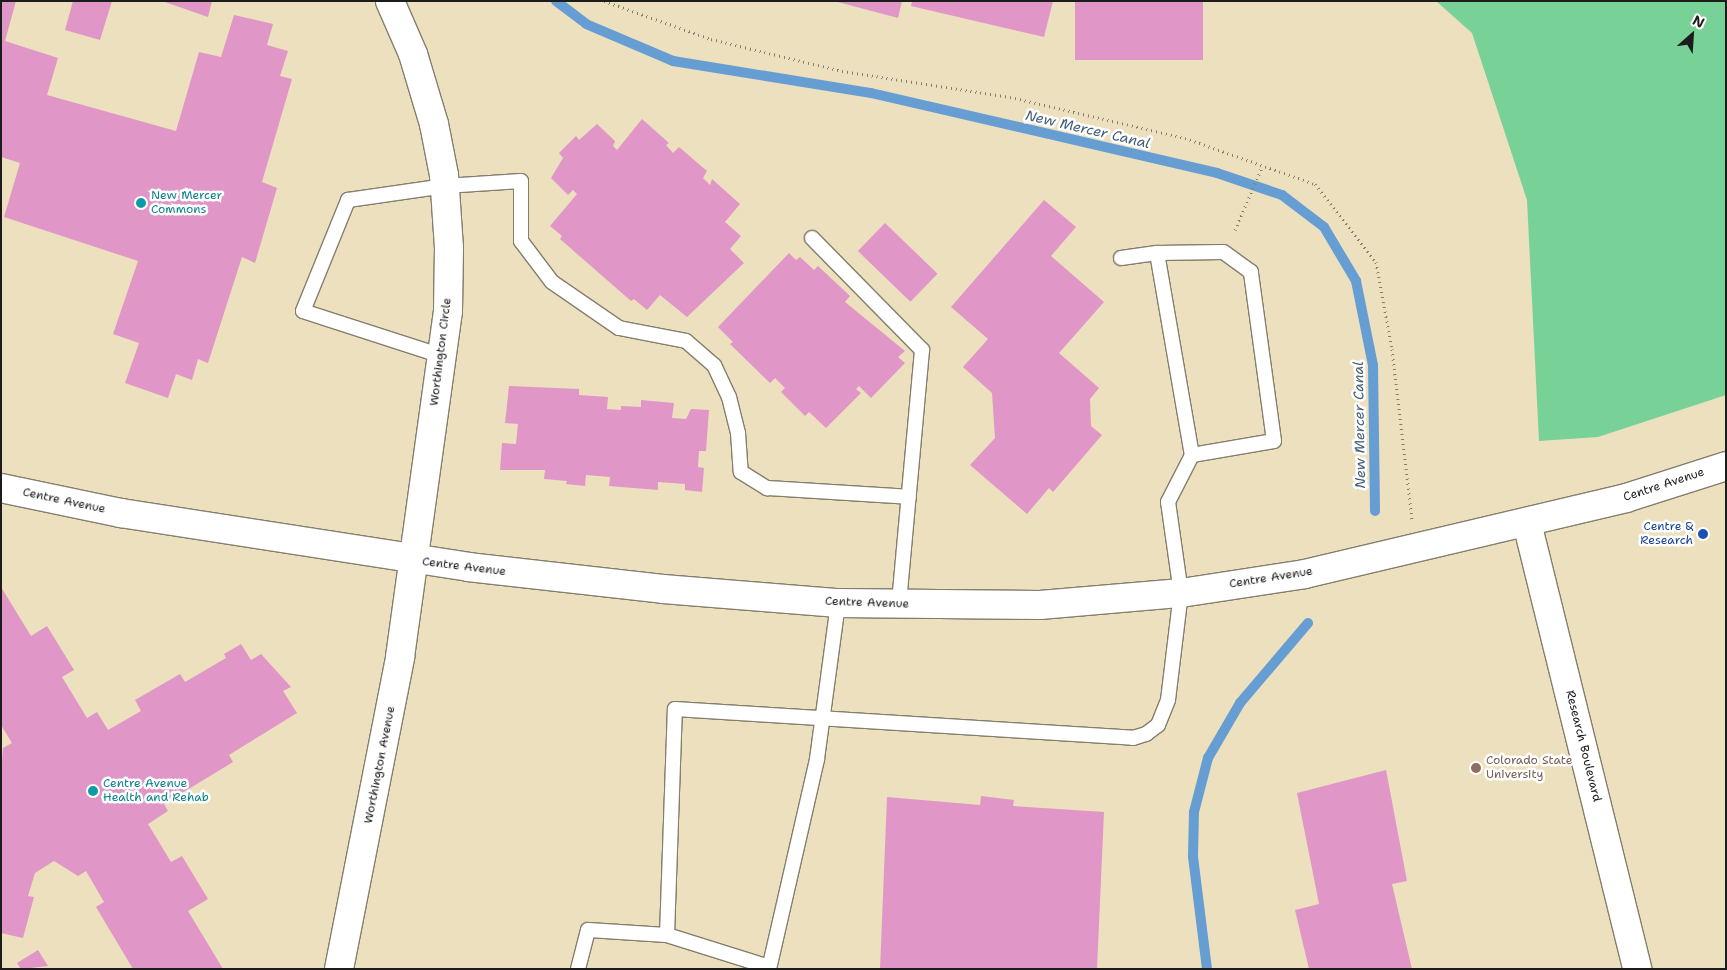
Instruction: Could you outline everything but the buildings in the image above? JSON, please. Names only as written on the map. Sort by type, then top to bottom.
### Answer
[{"type":"street","name":"Worthington Circle","points":[[390,1],[413,54],[434,124],[444,186],[450,248],[448,311],[414,561]]},
{"type":"street","name":"Centre Avenue","points":[[1,488],[121,513],[414,561],[663,589],[838,603],[1040,605],[1181,592],[1305,574],[1527,523],[1626,498],[1726,466]]},
{"type":"street","name":"Research Boulevard","points":[[1527,523],[1637,969]]},
{"type":"street","name":"Worthington Avenue","points":[[339,969],[377,785],[414,561]]},
{"type":"lane","points":[[442,356],[303,310],[348,200],[444,186],[521,182],[521,241],[552,282],[619,328],[686,341],[714,365],[729,397],[738,433],[741,472],[767,488],[909,497]]},
{"type":"lane","points":[[812,238],[922,350],[900,605]]},
{"type":"lane","points":[[1121,258],[1157,253],[1223,252],[1251,272],[1274,441],[1192,455]]},
{"type":"lane","points":[[667,935],[675,709],[822,721],[1133,738],[1146,734],[1158,725],[1168,700],[1181,592],[1168,502],[1192,455],[1157,253]]},
{"type":"lane","points":[[578,969],[588,930],[667,935],[769,968],[817,759],[838,603]]},
{"type":"path","points":[[604,1],[711,39],[842,71],[1039,104],[1185,138],[1262,167],[1315,184],[1376,262],[1392,348],[1415,549]]},
{"type":"path","points":[[1243,216],[1262,167]]},
{"type":"green space","points":[[1436,1],[1726,1],[1726,395],[1598,437],[1539,441],[1527,200],[1472,33]]},
{"type":"waterway","name":"New Mercer Canal","points":[[556,1],[586,24],[673,61],[871,93],[1217,173],[1282,195],[1324,227],[1356,281],[1373,365],[1375,511]]},
{"type":"waterway","name":"New Mercer Canal","points":[[1207,969],[1193,856],[1194,812],[1208,758],[1240,703],[1308,623]]},
{"type":"place","name":"New Mercer Commons","points":[[141,203]]},
{"type":"place","name":"Centre & Research","points":[[1703,534]]},
{"type":"place","name":"Colorado State University","points":[[1476,768]]},
{"type":"place","name":"Centre Avenue Health and Rehab","points":[[93,791]]}]
